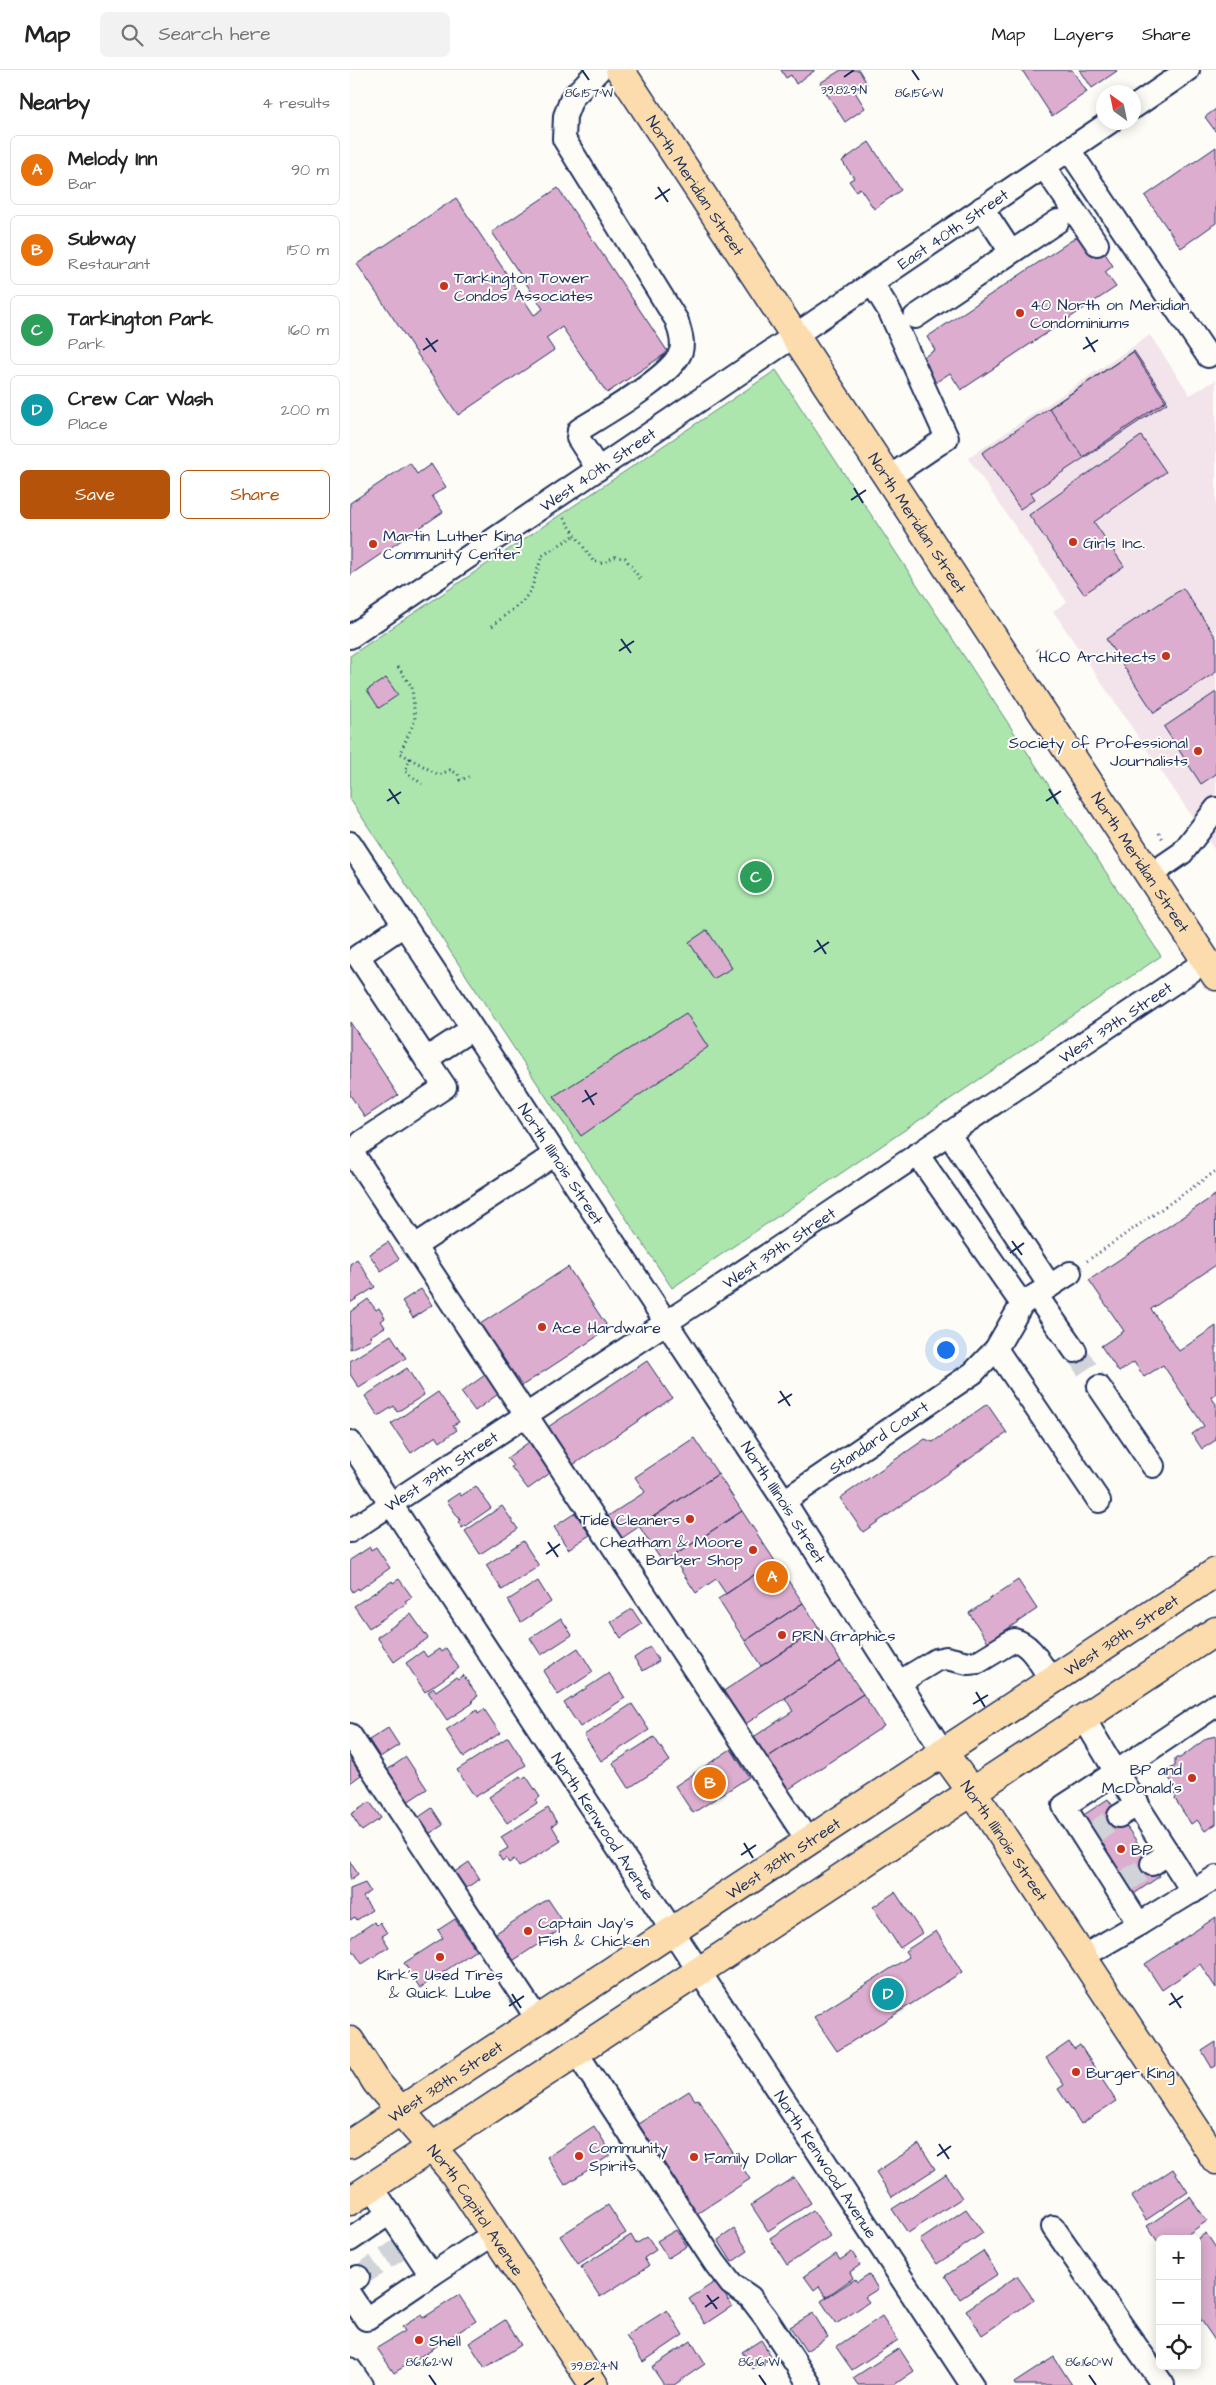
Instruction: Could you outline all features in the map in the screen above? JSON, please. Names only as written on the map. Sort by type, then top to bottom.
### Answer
[{"type":"main road","name":"North Meridian Street","points":[[620,70],[1211,969]]},
{"type":"main road","name":"West 38th Street","points":[[350,2144],[1216,1572]]},
{"type":"main road","points":[[361,2194],[1216,1631]]},
{"type":"main road","name":"North Illinois Street","points":[[943,1752],[972,1792],[1216,2160]]},
{"type":"main road","name":"North Capitol Avenue","points":[[350,2042],[377,2083],[453,2172],[594,2385]]},
{"type":"street","points":[[598,469],[578,438],[579,430],[667,371],[682,350],[682,339],[676,321],[564,139],[565,116],[572,98],[599,70]]},
{"type":"street","points":[[1141,102],[1188,70]]},
{"type":"street","name":"East 40th Street","points":[[794,335],[1098,130]]},
{"type":"street","points":[[1069,150],[1208,356]]},
{"type":"street","points":[[1044,167],[1097,244]]},
{"type":"street","points":[[982,208],[1011,252]]},
{"type":"street","points":[[915,317],[1058,221]]},
{"type":"street","points":[[872,283],[890,312],[947,438],[888,478]]},
{"type":"street","name":"West 40th Street","points":[[350,637],[794,335]]},
{"type":"street","points":[[1150,875],[1182,854],[1216,809]]},
{"type":"street","name":"North Illinois Street","points":[[350,843],[664,1322],[784,1501],[943,1752]]},
{"type":"street","points":[[404,925],[358,956],[445,1087],[356,1146],[415,1246],[808,1841]]},
{"type":"street","name":"West 39th Street","points":[[350,1531],[948,1133],[1211,969]]},
{"type":"street","points":[[426,1059],[472,1029]]},
{"type":"street","points":[[948,1133],[1036,1295]]},
{"type":"street","points":[[917,1154],[1036,1295],[1075,1351]]},
{"type":"street","points":[[415,1246],[554,1155]]},
{"type":"street","points":[[1036,1295],[1070,1272]]},
{"type":"street","name":"Standard Court","points":[[784,1501],[973,1373],[996,1349],[1036,1295]]},
{"type":"street","points":[[996,1349],[1099,1501]]},
{"type":"street","points":[[1099,1387],[1153,1466]]},
{"type":"street","name":"North Kenwood Avenue","points":[[350,1442],[972,2385]]},
{"type":"street","points":[[898,1683],[936,1660],[946,1658],[968,1663],[978,1662],[1014,1640],[1023,1642],[1030,1649],[1052,1681]]},
{"type":"street","points":[[1140,1924],[1119,1885],[1088,1837],[1064,1806],[1216,1704]]},
{"type":"street","points":[[1083,1717],[1116,1772],[1129,1810],[1167,1862],[1193,1892]]},
{"type":"street","points":[[350,1735],[538,2020]]},
{"type":"street","points":[[1167,1862],[1208,1870],[1216,1865]]},
{"type":"street","points":[[1082,1957],[1216,1877]]},
{"type":"street","points":[[576,2052],[715,2263],[731,2284],[750,2297],[810,2385]]},
{"type":"street","points":[[361,2194],[390,2213],[405,2245],[431,2275]]},
{"type":"street","points":[[350,2240],[390,2213]]},
{"type":"street","points":[[1053,2226],[1163,2385]]},
{"type":"street","points":[[352,2284],[366,2319],[495,2233]]},
{"type":"street","points":[[350,2369],[360,2385]]},
{"type":"path","points":[[561,514],[593,561],[601,563],[615,557],[625,558],[641,580]]},
{"type":"path","points":[[492,626],[523,601],[530,590],[542,556],[575,535]]},
{"type":"path","points":[[1037,649],[1042,656]]},
{"type":"path","points":[[398,667],[412,687],[415,720],[400,753],[439,775],[450,770],[458,774],[460,780],[468,777]]},
{"type":"path","points":[[410,758],[405,771],[422,784]]},
{"type":"path","points":[[1070,1272],[1216,1172]]},
{"type":"shaded area","points":[[1150,335],[1190,395],[1216,380],[1216,852],[1053,611],[1067,602],[968,458]]},
{"type":"green space","points":[[776,370],[1161,956],[672,1288],[350,799],[350,656]]},
{"type":"building","points":[[781,70],[814,71],[796,84],[791,75],[786,78]]},
{"type":"building","points":[[841,70],[859,70],[867,84],[855,92],[865,108],[845,122],[820,83]]},
{"type":"building","points":[[1022,70],[1072,70],[1087,92],[1052,116]]},
{"type":"building","points":[[1080,70],[1117,71],[1096,85],[1092,88]]},
{"type":"building","points":[[1216,109],[1216,132],[1205,117]]},
{"type":"building","points":[[869,142],[901,190],[874,209],[860,188],[856,191],[849,181],[854,178],[842,161]]},
{"type":"building","points":[[1216,147],[1216,223],[1181,248],[1145,196]]},
{"type":"building","name":"Tarkington Tower Condos Associates","points":[[558,188],[668,352],[607,393],[562,327],[546,338],[554,350],[458,415],[357,264],[456,198],[534,315],[543,309],[492,232]]},
{"type":"building","name":"40 North on Meridian Condominiums","points":[[1081,234],[1101,247],[1113,266],[1105,272],[1116,287],[961,390],[950,373],[935,383],[919,360],[935,350],[927,337]]},
{"type":"building","points":[[1134,351],[1167,400],[1083,457],[1049,408]]},
{"type":"building","points":[[1133,352],[1167,403],[1031,493],[1035,499],[1020,509],[982,453]]},
{"type":"building","points":[[1141,436],[1166,472],[1094,522],[1124,566],[1084,594],[1029,515]]},
{"type":"building","name":"Martin Luther King Community Center","points":[[410,463],[417,474],[431,464],[446,487],[432,496],[443,512],[350,575],[350,503]]},
{"type":"building","name":"HCO Architects","points":[[1183,588],[1216,638],[1216,672],[1154,713],[1106,639]]},
{"type":"building","points":[[386,678],[398,695],[379,708],[367,690]]},
{"type":"building","name":"Society of Professional Journalists","points":[[1216,692],[1216,774],[1201,784],[1164,727]]},
{"type":"building","points":[[707,930],[732,968],[713,979],[689,942]]},
{"type":"building","points":[[686,1013],[708,1047],[581,1136],[554,1096]]},
{"type":"building","points":[[350,1022],[398,1095],[365,1117],[350,1095]]},
{"type":"building","points":[[1215,1195],[1216,1265],[1151,1309],[1179,1351],[1216,1326],[1216,1394],[1211,1397],[1216,1404],[1216,1440],[1202,1449],[1192,1434],[1204,1426],[1163,1365],[1144,1377],[1134,1362],[1119,1372],[1101,1346],[1124,1331],[1089,1280]]},
{"type":"building","points":[[388,1242],[399,1259],[381,1271],[369,1254]]},
{"type":"building","points":[[357,1259],[375,1287],[350,1303],[350,1264]]},
{"type":"building","name":"Ace Hardware","points":[[568,1267],[606,1324],[605,1328],[595,1338],[517,1389],[477,1326]]},
{"type":"building","points":[[421,1289],[432,1305],[413,1318],[402,1301]]},
{"type":"building","points":[[368,1299],[376,1310],[379,1308],[385,1318],[381,1321],[385,1327],[370,1336],[371,1339],[350,1349],[350,1312]]},
{"type":"building","points":[[391,1335],[406,1358],[359,1388],[350,1374],[350,1361]]},
{"type":"building","points":[[647,1361],[672,1398],[570,1467],[545,1429]]},
{"type":"building","points":[[407,1368],[424,1395],[397,1412],[394,1406],[378,1416],[365,1396]]},
{"type":"building","points":[[488,1373],[501,1392],[475,1411],[461,1392]]},
{"type":"building","points":[[438,1392],[459,1422],[453,1425],[457,1430],[440,1442],[436,1436],[411,1453],[391,1424]]},
{"type":"building","points":[[987,1404],[1007,1433],[863,1532],[840,1498],[925,1439],[933,1442]]},
{"type":"building","points":[[694,1438],[718,1474],[619,1540],[605,1518],[645,1492],[635,1477]]},
{"type":"building","points":[[529,1442],[536,1452],[539,1450],[553,1471],[528,1489],[511,1467],[513,1466],[507,1458]]},
{"type":"building","name":"Tide Cleaners","points":[[718,1474],[742,1511],[663,1563],[639,1526]]},
{"type":"building","points":[[476,1486],[491,1508],[462,1528],[458,1522],[460,1520],[447,1501],[459,1493],[461,1496]]},
{"type":"building","points":[[502,1506],[518,1529],[480,1554],[465,1531]]},
{"type":"building","points":[[742,1511],[775,1561],[726,1594],[716,1579],[696,1593],[672,1557]]},
{"type":"building","points":[[575,1513],[590,1535],[568,1549],[554,1527]]},
{"type":"building","points":[[523,1541],[539,1566],[502,1590],[486,1565]]},
{"type":"building","points":[[370,1547],[371,1550],[376,1547],[390,1568],[359,1590],[358,1588],[353,1592],[350,1587],[350,1560]]},
{"type":"building","points":[[775,1561],[803,1603],[745,1641],[718,1599]]},
{"type":"building","points":[[399,1579],[412,1597],[405,1601],[407,1603],[369,1628],[354,1606],[392,1581],[393,1583]]},
{"type":"building","points":[[1018,1580],[1037,1609],[988,1642],[969,1613]]},
{"type":"building","points":[[538,1581],[551,1602],[521,1622],[508,1600]]},
{"type":"building","name":"PRN Graphics","points":[[803,1603],[819,1628],[761,1666],[745,1641]]},
{"type":"building","points":[[632,1609],[642,1624],[621,1638],[611,1622]]},
{"type":"building","points":[[411,1614],[428,1638],[394,1662],[377,1637]]},
{"type":"building","points":[[561,1618],[572,1635],[541,1655],[530,1638]]},
{"type":"building","points":[[819,1628],[841,1661],[741,1727],[719,1694]]},
{"type":"building","points":[[650,1647],[659,1661],[643,1671],[634,1658]]},
{"type":"building","points":[[446,1648],[459,1668],[425,1692],[406,1663],[423,1651],[427,1657],[439,1649],[441,1652]]},
{"type":"building","points":[[578,1648],[593,1672],[558,1695],[543,1671]]},
{"type":"building","points":[[841,1661],[863,1694],[762,1761],[749,1740],[793,1711],[785,1698]]},
{"type":"building","points":[[609,1673],[625,1698],[580,1727],[564,1703]]},
{"type":"building","points":[[463,1675],[478,1696],[472,1700],[473,1703],[447,1720],[428,1692],[434,1688],[436,1691],[456,1677],[458,1679]]},
{"type":"building","points":[[863,1694],[884,1726],[783,1793],[762,1761]]},
{"type":"building","points":[[632,1704],[649,1730],[601,1761],[584,1735]]},
{"type":"building","points":[[484,1709],[500,1733],[464,1757],[446,1730],[477,1710],[478,1713]]},
{"type":"building","points":[[388,1728],[399,1745],[380,1757],[369,1740]]},
{"type":"building","name":"BP and McDonald's","points":[[1216,1736],[1216,1824],[1205,1831],[1197,1820],[1191,1824],[1175,1799],[1177,1795],[1170,1793],[1173,1784],[1165,1772],[1175,1766],[1175,1758],[1180,1758],[1207,1738]]},
{"type":"building","points":[[508,1737],[526,1765],[475,1797],[457,1770]]},
{"type":"building","points":[[654,1737],[670,1761],[629,1788],[613,1763]]},
{"type":"building","points":[[731,1749],[749,1777],[693,1813],[675,1786]]},
{"type":"building","points":[[406,1757],[427,1789],[407,1802],[387,1770]]},
{"type":"building","points":[[350,1758],[361,1775],[350,1783]]},
{"type":"building","points":[[520,1776],[522,1779],[526,1776],[540,1797],[536,1800],[537,1803],[507,1823],[489,1797]]},
{"type":"building","name":"BP","points":[[1108,1799],[1160,1876],[1131,1896],[1079,1818]]},
{"type":"building","points":[[370,1802],[381,1818],[362,1831],[351,1814]]},
{"type":"building","points":[[432,1808],[443,1825],[424,1837],[413,1821]]},
{"type":"building","points":[[548,1808],[557,1823],[552,1826],[561,1841],[519,1867],[514,1859],[509,1863],[506,1858],[502,1861],[498,1854],[508,1848],[501,1837]]},
{"type":"building","points":[[350,1862],[358,1874],[350,1880]]},
{"type":"building","points":[[469,1862],[480,1879],[461,1891],[450,1875]]},
{"type":"building","points":[[365,1883],[370,1891],[363,1897],[372,1910],[357,1920],[355,1917],[350,1920],[350,1889]]},
{"type":"building","points":[[895,1892],[922,1933],[900,1948],[873,1907]]},
{"type":"building","name":"Captain Jay's Fish & Chicken","points":[[548,1899],[566,1926],[508,1964],[490,1937]]},
{"type":"building","points":[[1216,1917],[1216,1988],[1200,1964],[1162,1990],[1145,1964]]},
{"type":"building","name":"Kirk’s Used Tires & Quick Lube","points":[[455,1919],[476,1950],[420,1988],[404,1963],[443,1938],[438,1930]]},
{"type":"building","points":[[374,1922],[377,1925],[380,1922],[387,1933],[382,1936],[389,1947],[362,1964],[350,1946],[350,1938]]},
{"type":"building","points":[[936,1931],[962,1972],[837,2051],[814,2017],[909,1957],[905,1951]]},
{"type":"building","name":"Burger King","points":[[1069,2042],[1074,2049],[1080,2045],[1116,2101],[1081,2124],[1058,2089],[1064,2085],[1046,2058]]},
{"type":"building","points":[[1216,2042],[1216,2066],[1212,2068],[1202,2051]]},
{"type":"building","name":"Family Dollar","points":[[689,2091],[695,2100],[698,2099],[750,2179],[692,2217],[639,2135],[643,2132],[638,2124]]},
{"type":"building","name":"Community Spirits","points":[[594,2126],[612,2154],[565,2185],[547,2157]]},
{"type":"building","points":[[919,2144],[935,2169],[892,2197],[876,2172]]},
{"type":"building","points":[[1173,2169],[1188,2192],[1146,2220],[1131,2197]]},
{"type":"building","points":[[946,2174],[962,2198],[908,2233],[892,2209]]},
{"type":"building","points":[[794,2177],[811,2203],[768,2231],[751,2205]]},
{"type":"building","points":[[1190,2197],[1207,2221],[1187,2235],[1156,2235],[1156,2239],[1147,2226]]},
{"type":"building","points":[[608,2205],[626,2233],[578,2264],[560,2236]]},
{"type":"building","points":[[966,2209],[983,2233],[937,2264],[920,2240]]},
{"type":"building","points":[[813,2210],[830,2236],[787,2265],[770,2238]]},
{"type":"building","points":[[734,2229],[748,2251],[732,2262],[718,2240]]},
{"type":"building","points":[[676,2230],[687,2246],[668,2258],[657,2241]]},
{"type":"building","points":[[1206,2233],[1216,2248],[1216,2342],[1201,2320],[1201,2236]]},
{"type":"building","points":[[631,2235],[636,2244],[647,2237],[656,2250],[644,2258],[649,2266],[600,2297],[581,2267]]},
{"type":"building","points":[[983,2251],[998,2274],[960,2299],[945,2276]]},
{"type":"building","points":[[852,2252],[860,2265],[850,2272],[853,2278],[826,2297],[819,2286],[814,2290],[804,2276],[836,2254],[840,2260]]},
{"type":"building","points":[[869,2274],[878,2289],[865,2297],[869,2302],[836,2324],[821,2301],[855,2279],[857,2282]]},
{"type":"building","points":[[1017,2276],[1034,2300],[982,2335],[966,2310]]},
{"type":"building","points":[[716,2281],[732,2306],[705,2324],[689,2299]]},
{"type":"building","name":"Shell","points":[[459,2295],[476,2321],[394,2373],[377,2348],[405,2331],[402,2327],[421,2315],[423,2318]]},
{"type":"building","points":[[667,2310],[683,2335],[643,2362],[626,2336]]},
{"type":"building","points":[[813,2313],[828,2337],[806,2351],[790,2327]]},
{"type":"building","points":[[882,2316],[898,2340],[852,2370],[836,2347]]},
{"type":"building","points":[[505,2320],[521,2345],[485,2368],[469,2343]]},
{"type":"building","points":[[761,2340],[772,2357],[753,2369],[742,2352]]},
{"type":"building","points":[[691,2341],[705,2364],[674,2385],[664,2385],[652,2367]]},
{"type":"building","points":[[899,2348],[914,2371],[894,2385],[858,2385],[853,2378]]},
{"type":"building","points":[[1054,2357],[1072,2385],[1015,2385],[1014,2383]]},
{"type":"tunnel","points":[[1075,1351],[1099,1387]]},
{"type":"tunnel","points":[[1090,1835],[1119,1816]]},
{"type":"tunnel","points":[[1123,1883],[1152,1864]]},
{"type":"tunnel","points":[[358,2277],[400,2249]]},
{"type":"place","name":"Tarkington Tower Condos Associates","points":[[444,286]]},
{"type":"place","name":"40 North on Meridian Condominiums","points":[[1020,313]]},
{"type":"place","name":"Girls Inc.","points":[[1073,542]]},
{"type":"place","name":"Martin Luther King Community Center","points":[[373,544]]},
{"type":"place","name":"HCO Architects","points":[[1166,656]]},
{"type":"place","name":"Society of Professional Journalists","points":[[1198,751]]},
{"type":"place","name":"Tarkington Park","points":[[756,877]]},
{"type":"place","name":"Ace Hardware","points":[[542,1327]]},
{"type":"place","name":"Tide Cleaners","points":[[690,1519]]},
{"type":"place","name":"Cheatham & Moore Barber Shop","points":[[753,1550]]},
{"type":"place","name":"Melody Inn","points":[[772,1577]]},
{"type":"place","name":"PRN Graphics","points":[[782,1635]]},
{"type":"place","name":"BP and McDonald's","points":[[1192,1778]]},
{"type":"place","name":"Subway","points":[[710,1783]]},
{"type":"place","name":"BP","points":[[1121,1849]]},
{"type":"place","name":"Captain Jay's Fish & Chicken","points":[[528,1931]]},
{"type":"place","name":"Kirk’s Used Tires & Quick Lube","points":[[440,1957]]},
{"type":"place","name":"Crew Car Wash","points":[[888,1994]]},
{"type":"place","name":"Burger King","points":[[1076,2072]]},
{"type":"place","name":"Community Spirits","points":[[579,2156]]},
{"type":"place","name":"Family Dollar","points":[[694,2157]]},
{"type":"place","name":"Shell","points":[[419,2340]]}]
